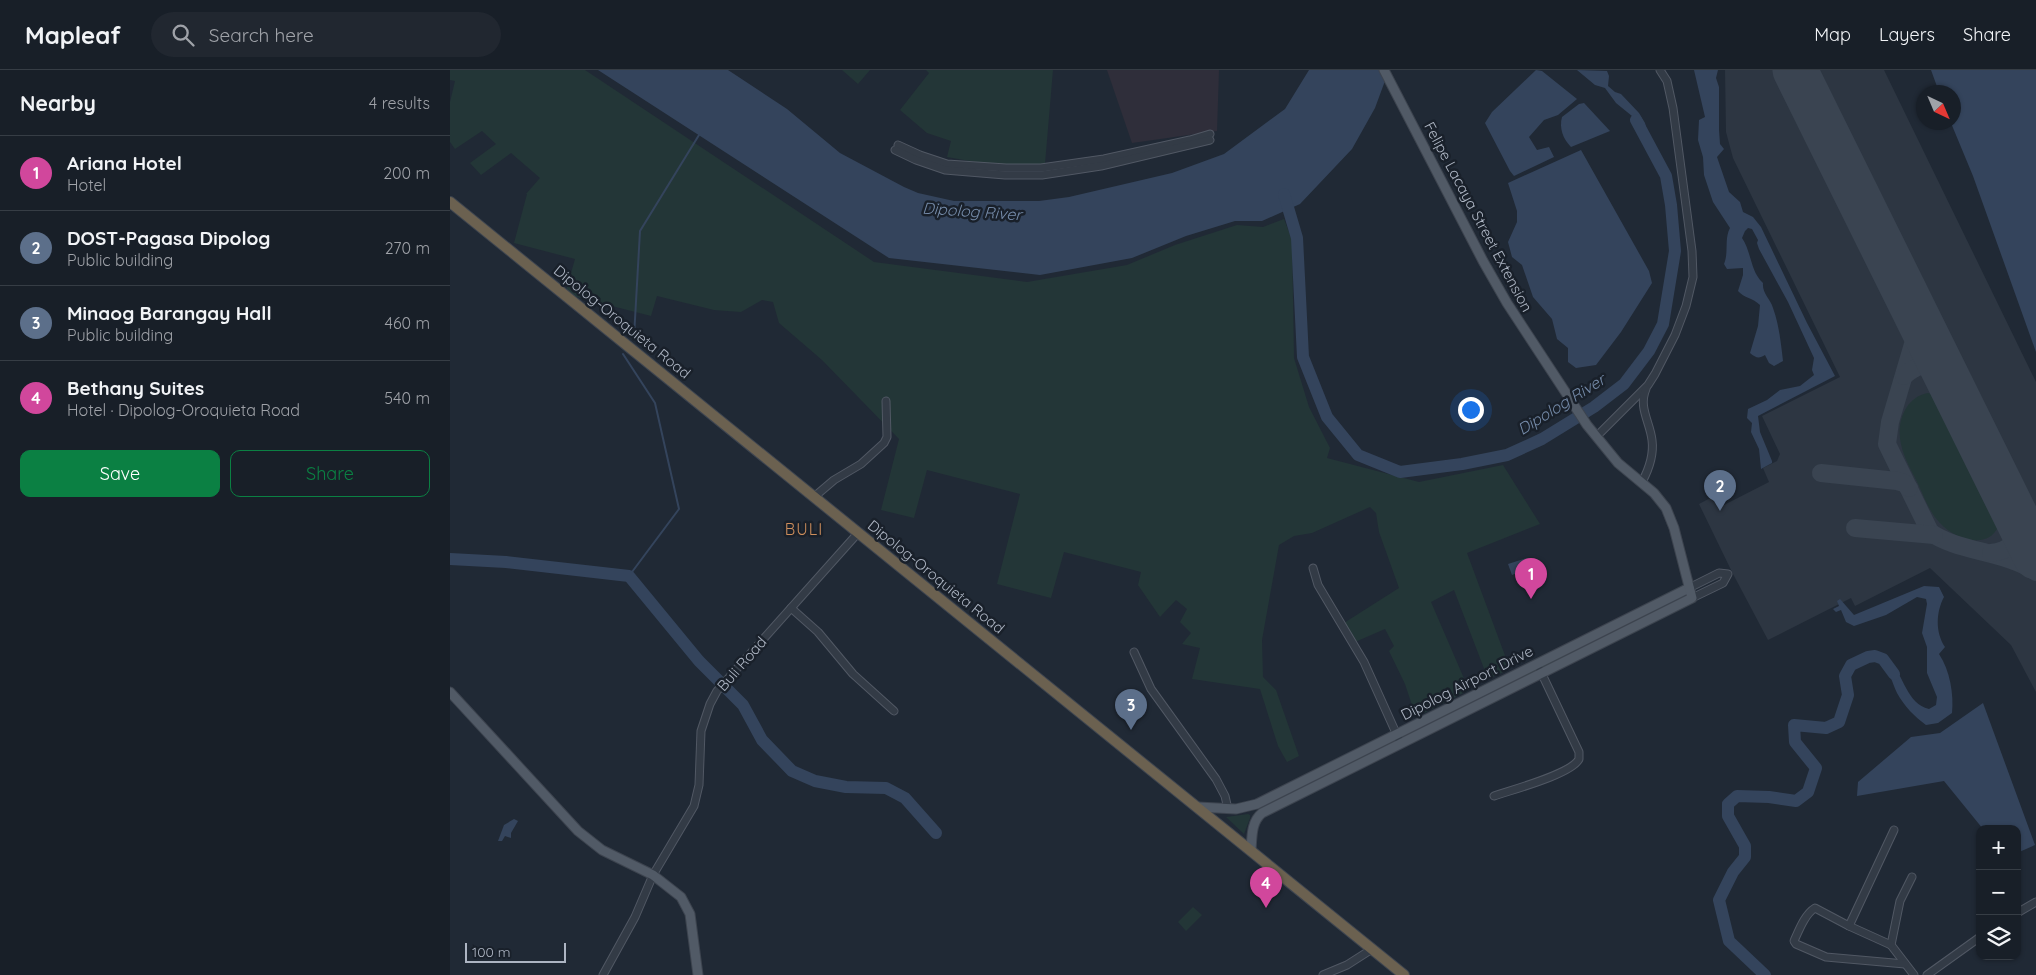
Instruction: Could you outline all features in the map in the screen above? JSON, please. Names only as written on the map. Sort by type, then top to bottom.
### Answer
[{"type":"highway","name":"Dipolog-Oroquieta Road","points":[[450,202],[1404,975]]},
{"type":"main road","name":"Felipe Lacaya Street Extension","points":[[1384,70],[1483,261],[1507,303],[1577,412],[1618,462],[1660,500],[1671,518],[1692,598]]},
{"type":"main road","name":"Dipolog Airport Drive","points":[[1198,807],[1228,809],[1244,808],[1257,804],[1689,588]]},
{"type":"main road","name":"Dipolog Airport Drive","points":[[1262,813],[1692,598]]},
{"type":"main road","points":[[450,692],[578,831],[602,850],[653,875],[675,890],[686,906],[693,930],[698,975]]},
{"type":"main road","points":[[1251,851],[1254,826],[1262,813],[1257,804]]},
{"type":"street","points":[[1642,482],[1647,473],[1652,455],[1652,439],[1645,416],[1643,398],[1675,335],[1690,289],[1693,266],[1673,108],[1667,80],[1660,70]]},
{"type":"street","points":[[897,147],[916,160],[945,170],[1005,175],[1042,175],[1101,166],[1210,137]]},
{"type":"street","points":[[1601,432],[1648,385]]},
{"type":"street","points":[[814,497],[834,480],[861,464],[886,441],[886,401]]},
{"type":"street","name":"Buli Road","points":[[603,975],[635,917],[653,875],[694,806],[699,785],[701,731],[710,704],[725,682],[858,533]]},
{"type":"street","points":[[1313,568],[1323,594],[1364,662],[1401,744]]},
{"type":"street","points":[[1689,588],[1719,573],[1728,574],[1724,583],[1692,598]]},
{"type":"street","points":[[791,608],[818,632],[853,674],[894,711]]},
{"type":"street","points":[[1134,652],[1151,689],[1216,778],[1225,796],[1228,809]]},
{"type":"street","points":[[1494,796],[1570,768],[1579,759],[1579,752],[1538,664]]},
{"type":"street","points":[[1848,926],[1894,830]]},
{"type":"street","points":[[1891,945],[1900,901],[1912,877]]},
{"type":"street","points":[[2021,911],[2036,902]]},
{"type":"street","points":[[1906,964],[1826,958],[1794,943],[1813,908],[1891,945],[1906,964],[1914,975]]},
{"type":"street","points":[[1927,975],[1976,939]]},
{"type":"street","points":[[1323,975],[1348,966],[1372,949]]},
{"type":"shaded area","points":[[450,70],[585,70],[874,262],[1027,282],[1127,265],[1175,245],[1237,225],[1263,227],[1284,219],[1292,240],[1294,358],[1309,407],[1330,448],[1327,458],[1419,482],[1503,465],[1540,524],[1467,553],[1510,669],[1488,679],[1454,590],[1431,602],[1469,690],[1416,717],[1405,684],[1389,651],[1394,646],[1385,629],[1355,642],[1344,623],[1399,588],[1379,532],[1376,513],[1370,507],[1312,533],[1294,536],[1279,545],[1262,640],[1263,677],[1276,690],[1299,756],[1287,762],[1278,746],[1260,689],[1192,679],[1200,648],[1182,644],[1191,633],[1180,622],[1187,609],[1176,600],[1160,617],[1138,585],[1141,572],[1064,552],[1051,598],[997,584],[1020,494],[927,470],[914,518],[881,510],[899,439],[822,360],[779,323],[773,302],[762,300],[741,312],[714,310],[657,296],[651,316],[565,294],[575,259],[514,243],[526,194],[540,178],[511,153],[481,175],[470,163],[496,144],[482,131],[455,149],[450,142],[450,102],[455,81],[450,80]]},
{"type":"shaded area","points":[[842,70],[870,70],[858,84]]},
{"type":"shaded area","points":[[926,70],[1053,70],[1045,164],[992,165],[947,157],[951,141],[927,133],[900,110],[929,73]]},
{"type":"shaded area","points":[[1107,70],[1219,70],[1217,131],[1132,143]]},
{"type":"shaded area","points":[[1725,70],[1884,70],[2036,382],[2036,692],[2011,645],[1930,568],[1855,606],[1851,598],[1768,640],[1732,572],[1699,504],[1716,495],[1722,506],[1769,482],[1763,468],[1777,461],[1780,454],[1762,416],[1840,377],[1733,158],[1726,132]]},
{"type":"shaded area","points":[[1928,393],[1933,395],[1998,527],[1986,539],[1970,540],[1961,537],[1940,523],[1928,506],[1904,455],[1900,428],[1904,412],[1913,400],[1920,395]]},
{"type":"shaded area","points":[[1248,814],[1250,818],[1244,834],[1226,817]]},
{"type":"shaded area","points":[[1193,907],[1202,915],[1186,931],[1178,922]]},
{"type":"water","points":[[598,70],[728,70],[787,109],[840,153],[918,193],[954,201],[1039,201],[1069,197],[1172,173],[1224,154],[1285,109],[1309,70],[1389,70],[1375,108],[1352,149],[1300,204],[1262,221],[1235,221],[1186,236],[1132,258],[1040,275],[889,258]]},
{"type":"water","points":[[1536,70],[1542,71],[1577,99],[1558,115],[1544,120],[1529,137],[1537,150],[1549,147],[1554,157],[1514,176],[1485,123],[1492,112]]},
{"type":"water","points":[[1577,70],[1607,71],[1609,76],[1608,86],[1621,94],[1639,113],[1647,131],[1642,136],[1633,124],[1632,116],[1616,103],[1605,88],[1595,85]]},
{"type":"water","points":[[1694,70],[1718,70],[1716,78],[1719,87],[1720,144],[1724,149],[1717,157],[1729,192],[1740,202],[1743,212],[1753,217],[1761,227],[1807,323],[1835,376],[1758,416],[1760,432],[1772,461],[1772,463],[1761,469],[1759,449],[1751,432],[1752,423],[1747,418],[1748,409],[1767,400],[1780,390],[1800,386],[1814,375],[1812,370],[1814,358],[1788,302],[1759,249],[1758,240],[1752,229],[1748,228],[1742,238],[1775,314],[1780,334],[1783,361],[1774,366],[1769,363],[1765,355],[1758,357],[1750,353],[1758,326],[1760,305],[1738,291],[1743,268],[1727,269],[1724,264],[1730,228],[1713,202],[1704,175],[1703,157],[1698,140],[1699,120],[1705,117]]},
{"type":"water","points":[[1931,70],[2036,70],[2036,352],[1973,176],[1954,130],[1961,130],[1961,85],[1936,85]]},
{"type":"water","points":[[1584,103],[1610,131],[1571,147],[1562,133],[1562,117],[1579,104]]},
{"type":"water","points":[[1581,150],[1649,271],[1652,283],[1621,332],[1596,365],[1576,368],[1568,362],[1568,348],[1557,339],[1552,319],[1533,297],[1522,265],[1512,257],[1508,242],[1517,222],[1517,211],[1508,183]]},
{"type":"water","points":[[1527,558],[1530,568],[1512,575],[1508,564]]},
{"type":"water","points":[[1924,586],[1939,587],[1944,597],[1939,609],[1938,629],[1945,647],[1939,654],[1946,667],[1952,698],[1952,713],[1938,723],[1926,725],[1903,702],[1889,673],[1881,662],[1890,661],[1916,702],[1929,709],[1936,705],[1937,697],[1927,673],[1927,647],[1922,633],[1927,604],[1926,599],[1917,597],[1886,615],[1854,626],[1846,622],[1841,610],[1836,612],[1833,609],[1839,606],[1837,601],[1840,599],[1854,615]]},
{"type":"water","points":[[1983,703],[2035,845],[2021,851],[2021,825],[1980,825],[1944,781],[1857,796],[1858,782],[1911,737],[1940,733]]},
{"type":"water","points":[[514,819],[518,821],[511,833],[511,838],[505,836],[502,841],[498,841],[504,825]]},
{"type":"waterway","name":"Dipolog River","points":[[1284,194],[1297,238],[1303,357],[1327,417],[1358,455],[1400,472],[1462,464],[1507,455],[1542,439],[1594,407],[1624,384],[1649,351],[1663,324],[1675,251],[1671,205],[1666,176],[1636,120]]},
{"type":"waterway","points":[[634,337],[640,231],[699,135]]},
{"type":"waterway","points":[[623,354],[655,403],[679,509],[629,576]]},
{"type":"waterway","points":[[450,559],[506,562],[629,576],[699,661],[743,705],[762,740],[792,771],[815,781],[846,787],[886,788],[905,798],[936,833]]},
{"type":"waterway","points":[[1765,975],[1729,941],[1719,900],[1733,872],[1745,857],[1745,846],[1728,816],[1728,804],[1737,796],[1769,797],[1796,801],[1808,792],[1816,768],[1795,742],[1794,725],[1826,728],[1839,722],[1848,695],[1845,676],[1851,665],[1868,657],[1875,656],[1883,659],[1894,674]]},
{"type":"taxiway","points":[[1914,311],[1916,334],[1890,422],[1887,444],[1930,532],[1954,544],[2011,560],[2036,572]]},
{"type":"taxiway","points":[[1904,376],[1913,369],[1922,366],[1932,366],[1943,370]]},
{"type":"taxiway","points":[[1821,473],[1897,481],[1904,483],[1909,488]]},
{"type":"taxiway","points":[[1991,553],[2003,550],[2012,544],[2017,535],[2018,522]]},
{"type":"taxiway","points":[[1855,528],[1934,535]]},
{"type":"runway","points":[[1795,70],[2036,557]]},
{"type":"place","name":"DOST-Pagasa Dipolog","points":[[1720,511]]},
{"type":"place","name":"Ariana Hotel","points":[[1531,599]]},
{"type":"place","name":"Minaog Barangay Hall","points":[[1131,730]]},
{"type":"place","name":"Bethany Suites","points":[[1266,908]]},
{"type":"district","name":"BULI","points":[[804,529]]}]
